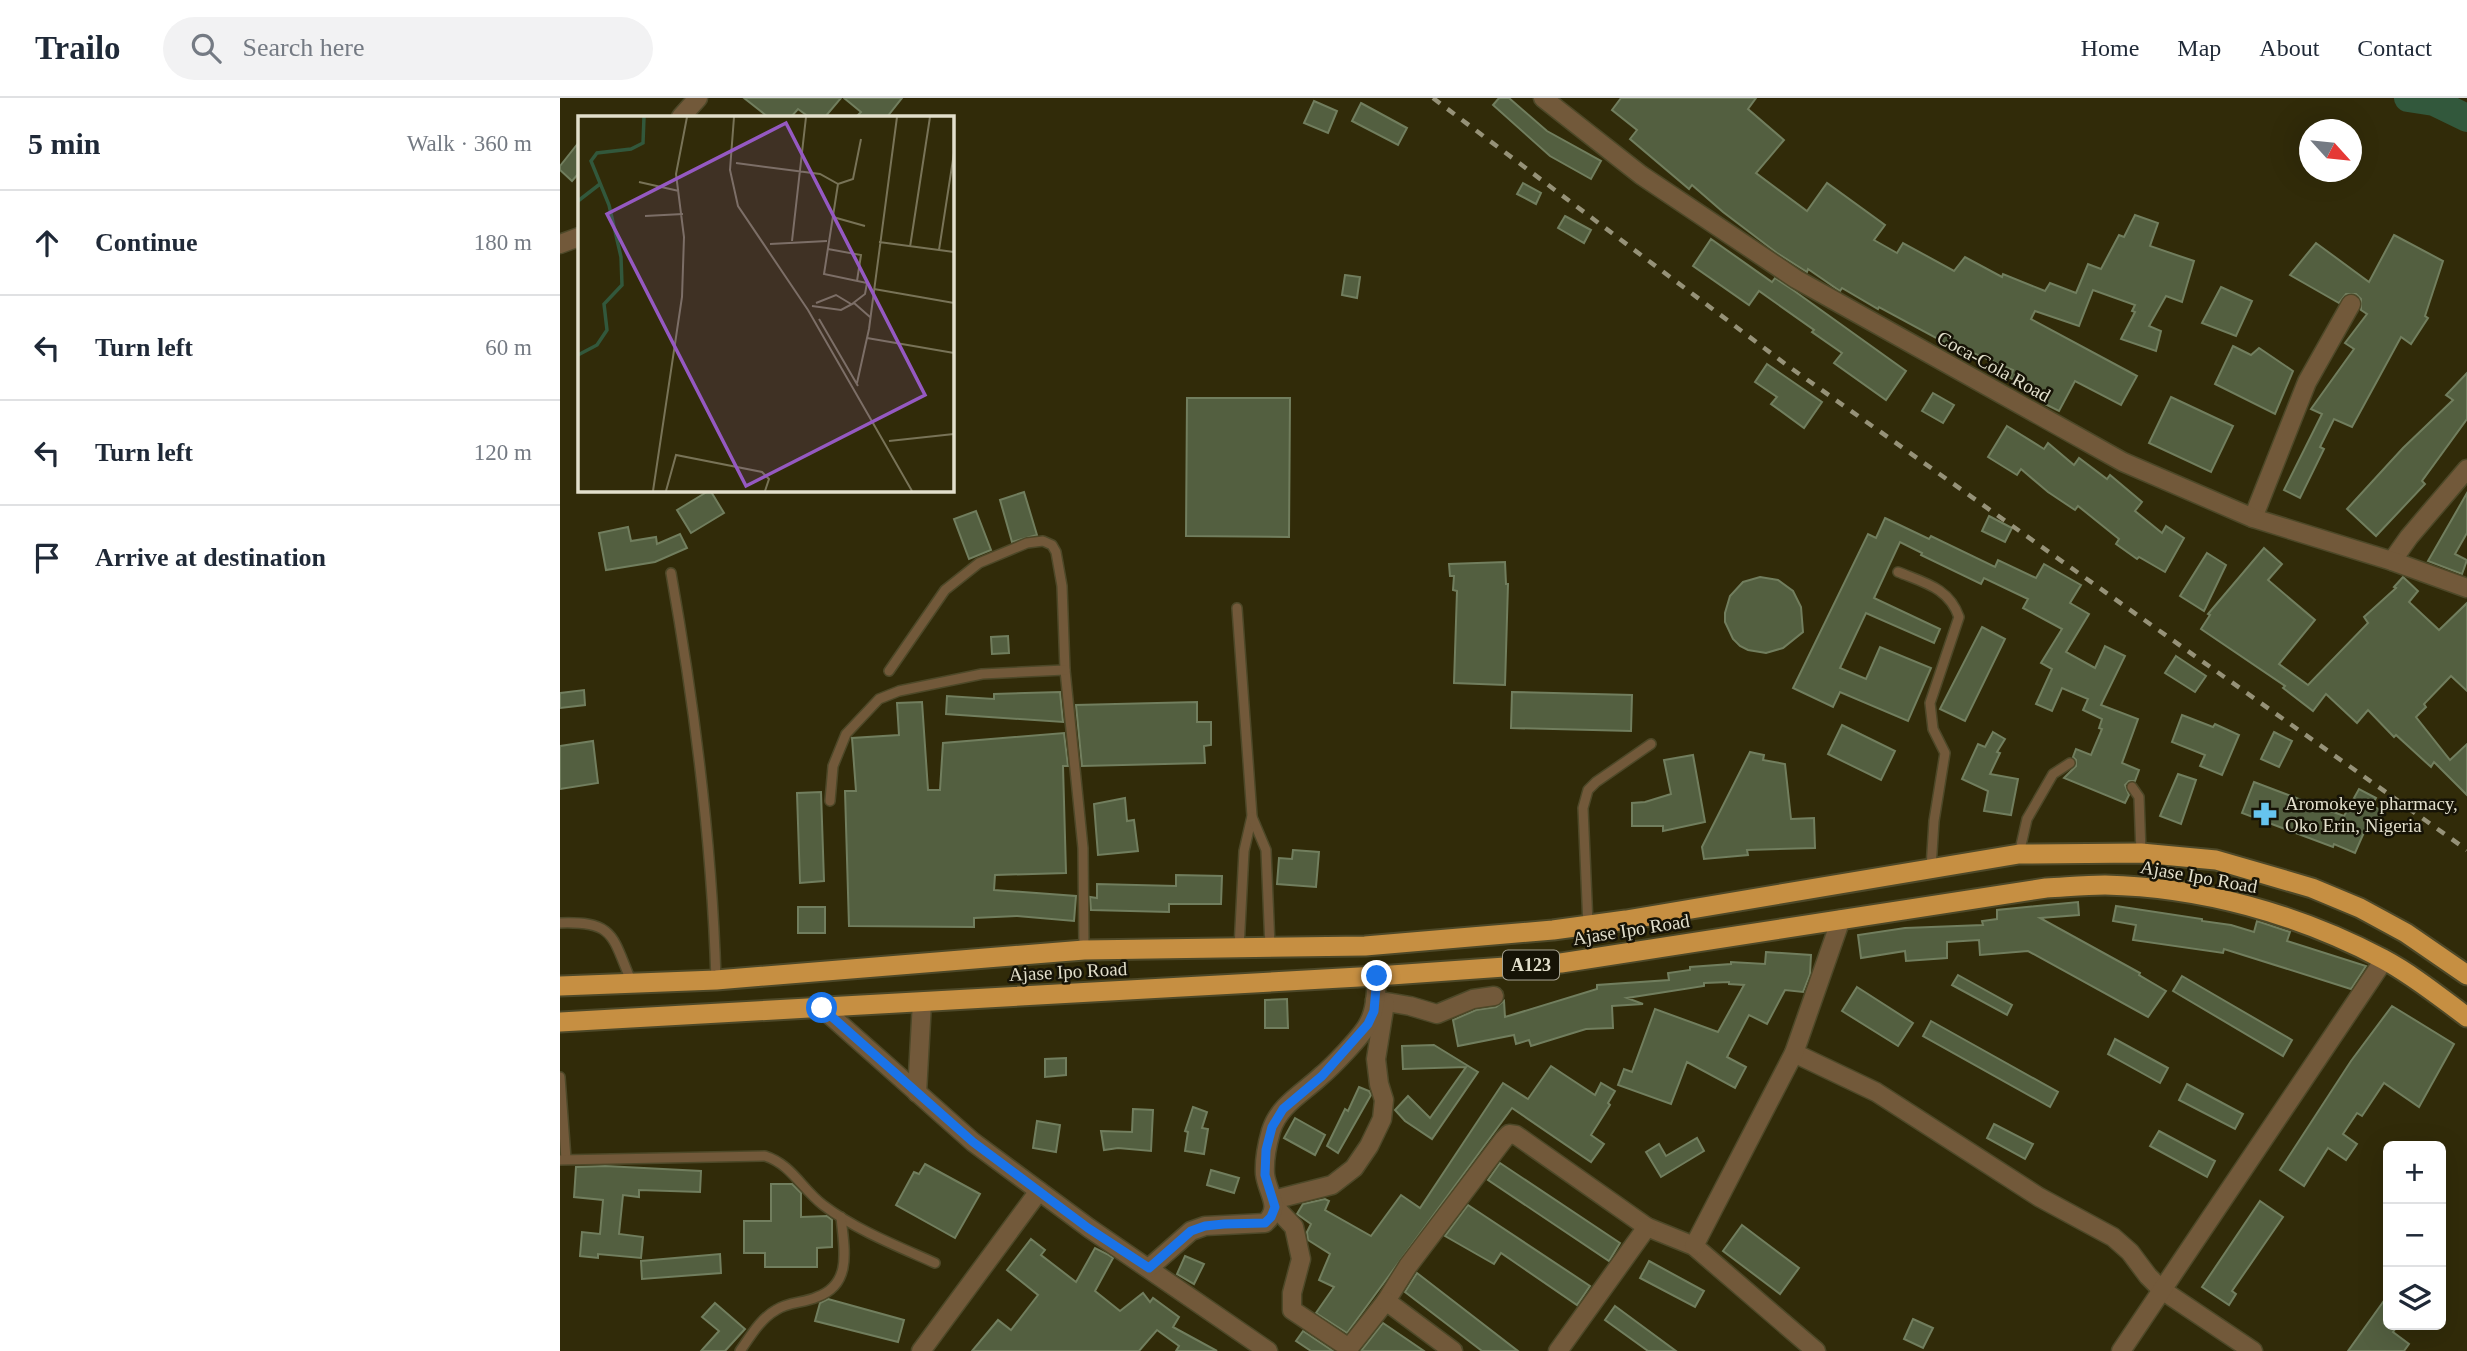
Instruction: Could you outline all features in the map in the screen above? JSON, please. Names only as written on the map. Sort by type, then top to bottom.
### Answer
[{"type":"highway","name":"Ajase Ipo Road","points":[[560,986],[716,980],[1084,950],[1365,946],[1584,925],[2019,854],[2141,853],[2216,860],[2312,888],[2361,908],[2406,933],[2467,975]]},
{"type":"highway","name":"Ajase Ipo Road","points":[[560,1021],[1377,976],[1584,960],[2046,888],[2105,885],[2211,897],[2256,908],[2307,926],[2384,960],[2467,1017]]},
{"type":"highway","points":[[1584,925],[1584,960]]},
{"type":"street","points":[[682,116],[698,98]]},
{"type":"street","name":"Coca-Cola Road","points":[[1544,98],[1641,175],[1796,279],[2123,462],[2253,518],[2392,561],[2467,588]]},
{"type":"street","points":[[560,244],[578,237]]},
{"type":"street","points":[[2253,518],[2307,382],[2351,304]]},
{"type":"street","points":[[2392,561],[2467,469]]},
{"type":"street","points":[[1694,1246],[1794,1053],[1841,919]]},
{"type":"street","points":[[2121,1351],[2384,960]]},
{"type":"street","points":[[1274,1204],[1332,1185],[1354,1168],[1369,1146],[1382,1119],[1384,1100],[1379,1084],[1377,1059],[1380,1002],[1377,976]]},
{"type":"street","points":[[1380,1002],[1410,1006],[1437,1014],[1473,999],[1493,996]]},
{"type":"street","points":[[917,1093],[922,1002]]},
{"type":"street","points":[[1380,1002],[1358,1037],[1322,1076],[1283,1109],[1272,1127],[1266,1150],[1265,1175],[1274,1204],[1294,1227],[1301,1259],[1292,1293],[1292,1310],[1349,1348],[1387,1301],[1408,1266],[1509,1134],[1516,1136],[1647,1227],[1694,1246],[1810,1349]]},
{"type":"street","points":[[822,1008],[973,1142],[1268,1351]]},
{"type":"street","points":[[1794,1053],[1876,1092],[2039,1197],[2113,1237],[2130,1252],[2162,1290],[2253,1351]]},
{"type":"street","points":[[921,1351],[1039,1191]]},
{"type":"street","points":[[1149,1268],[1191,1231],[1215,1225],[1265,1223],[1271,1217],[1274,1204]]},
{"type":"street","points":[[1558,1351],[1647,1227]]},
{"type":"street","points":[[1387,1301],[1453,1351]]},
{"type":"lane","points":[[889,671],[945,590],[979,563],[1027,543],[1043,541],[1052,545],[1056,552],[1062,586],[1065,670],[1083,848],[1084,950]]},
{"type":"lane","points":[[1898,572],[1945,593],[1954,604],[1959,617],[1930,702],[1933,729],[1945,753],[1934,821],[1931,870]]},
{"type":"lane","points":[[671,573],[692,691],[713,891],[716,980]]},
{"type":"lane","points":[[1237,608],[1252,816],[1244,851],[1239,948]]},
{"type":"lane","points":[[830,801],[833,766],[846,734],[879,699],[899,691],[982,674],[1065,670]]},
{"type":"lane","points":[[1584,925],[1583,808],[1588,790],[1651,744]]},
{"type":"lane","points":[[2019,854],[2027,819],[2053,774],[2070,763]]},
{"type":"lane","points":[[2132,787],[2139,797],[2141,853]]},
{"type":"lane","points":[[1252,816],[1266,850],[1270,947]]},
{"type":"lane","points":[[560,923],[585,922],[600,926],[613,938],[632,983]]},
{"type":"lane","points":[[560,1077],[563,1160],[765,1157],[779,1160],[822,1204],[841,1217],[935,1262]]},
{"type":"lane","points":[[740,1351],[762,1321],[774,1310],[819,1297],[836,1286],[843,1275],[841,1217]]},
{"type":"building","points":[[744,98],[841,98],[826,116],[808,116],[798,109],[792,116],[767,116]]},
{"type":"building","points":[[844,98],[902,98],[888,116],[857,116],[861,112]]},
{"type":"building","points":[[1499,98],[1509,98],[1547,131],[1601,161],[1591,179],[1550,156],[1493,105]]},
{"type":"building","points":[[1621,98],[1756,98],[1748,109],[1784,140],[1756,173],[1807,211],[1827,183],[1885,225],[1874,240],[1897,253],[1903,243],[1954,271],[1965,257],[2002,277],[2003,274],[2045,291],[2050,283],[2076,293],[2088,264],[2101,269],[2119,235],[2124,237],[2135,215],[2158,223],[2150,246],[2194,261],[2182,302],[2166,296],[2149,326],[2161,331],[2156,351],[2121,339],[2135,312],[2132,311],[2135,305],[2093,290],[2079,326],[2035,311],[2031,319],[2137,376],[2121,405],[2075,381],[2059,411],[2045,404],[2050,396],[2010,378],[2013,370],[1964,349],[1962,352],[1842,288],[1840,291],[1808,269],[1807,272],[1777,253],[1692,185],[1689,189],[1630,139],[1637,130],[1612,110]]},
{"type":"building","points":[[1314,101],[1337,111],[1328,133],[1304,123]]},
{"type":"building","points":[[1361,103],[1407,128],[1398,145],[1352,121]]},
{"type":"building","points":[[578,143],[578,174],[572,181],[560,170],[560,166]]},
{"type":"building","points":[[1523,183],[1541,193],[1536,204],[1517,194]]},
{"type":"building","points":[[1565,216],[1591,230],[1584,243],[1558,228]]},
{"type":"building","points":[[2394,235],[2443,261],[2425,316],[2428,318],[2411,344],[2401,337],[2352,427],[2334,419],[2320,447],[2324,449],[2300,498],[2284,490],[2322,414],[2311,409],[2354,349],[2345,343],[2367,314],[2361,310],[2361,299],[2356,294],[2346,294],[2339,303],[2290,275],[2316,243],[2369,282]]},
{"type":"building","points":[[1711,239],[1772,282],[1775,278],[1793,290],[1906,371],[1886,400],[1834,363],[1842,353],[1759,291],[1749,305],[1693,266]]},
{"type":"building","points":[[1345,275],[1360,277],[1357,298],[1342,295]]},
{"type":"building","points":[[2221,287],[2252,301],[2236,336],[2202,323]]},
{"type":"building","points":[[2233,346],[2251,355],[2259,348],[2293,371],[2275,414],[2215,384]]},
{"type":"building","points":[[1767,364],[1822,402],[1804,428],[1771,404],[1777,397],[1755,382]]},
{"type":"building","points":[[2467,373],[2467,419],[2422,481],[2425,484],[2376,536],[2347,509],[2403,448],[2453,400],[2446,395]]},
{"type":"building","points":[[1933,393],[1954,405],[1943,423],[1922,411]]},
{"type":"building","points":[[2171,397],[2233,426],[2211,472],[2149,443]]},
{"type":"building","points":[[1187,398],[1290,398],[1289,537],[1186,536]]},
{"type":"building","points":[[2007,426],[2044,449],[2048,443],[2074,465],[2079,458],[2107,479],[2110,475],[2142,502],[2135,511],[2162,533],[2166,526],[2184,538],[2165,572],[2139,557],[2137,559],[2116,544],[2119,539],[2078,506],[2075,510],[2021,469],[2017,475],[1988,457]]},
{"type":"building","points":[[707,492],[711,492],[724,513],[691,533],[677,510]]},
{"type":"building","points":[[1024,492],[1037,535],[1012,542],[1000,500]]},
{"type":"building","points":[[2467,493],[2467,533],[2455,554],[2467,560],[2462,574],[2428,561]]},
{"type":"building","points":[[976,511],[991,550],[969,559],[954,519]]},
{"type":"building","points":[[1989,516],[2012,528],[2005,542],[1982,531]]},
{"type":"building","points":[[1885,518],[1929,539],[1931,536],[1995,567],[1998,560],[2036,578],[2044,564],[2081,585],[2070,603],[2089,614],[2066,652],[2095,668],[2105,646],[2125,656],[2101,705],[2138,719],[2122,763],[2139,770],[2135,781],[2129,781],[2125,785],[2129,795],[2125,803],[2064,778],[2076,766],[2073,757],[2076,749],[2091,755],[2102,729],[2099,728],[2102,719],[2083,710],[2088,699],[2062,688],[2052,711],[2036,704],[2052,669],[2041,663],[2062,629],[2023,608],[2028,599],[1984,578],[1981,584],[1900,542],[1874,598],[1940,629],[1934,643],[1866,613],[1840,668],[1866,679],[1880,647],[1931,668],[1908,721],[1840,692],[1833,707],[1793,688],[1868,534],[1876,538]]},
{"type":"building","points":[[628,527],[631,541],[656,537],[657,544],[680,534],[687,548],[655,562],[606,570],[599,533]]},
{"type":"building","points":[[2264,548],[2282,564],[2268,580],[2315,620],[2279,664],[2308,685],[2368,623],[2364,617],[2396,588],[2394,587],[2403,577],[2418,591],[2409,602],[2439,630],[2467,603],[2467,691],[2451,676],[2424,704],[2426,707],[2416,717],[2450,760],[2467,744],[2467,795],[2434,762],[2431,767],[2396,735],[2394,737],[2368,710],[2357,723],[2326,694],[2313,711],[2283,688],[2285,686],[2201,629],[2210,615],[2208,614]]},
{"type":"building","points":[[2207,553],[2226,565],[2204,611],[2180,596]]},
{"type":"building","points":[[1505,562],[1508,584],[1505,685],[1454,683],[1457,591],[1453,590],[1454,576],[1450,576],[1449,564]]},
{"type":"building","points":[[1760,577],[1778,580],[1793,591],[1801,607],[1803,632],[1783,648],[1766,653],[1740,646],[1733,639],[1725,622],[1730,596],[1743,582]]},
{"type":"building","points":[[1982,627],[2005,639],[1965,721],[1940,709]]},
{"type":"building","points":[[1008,636],[1009,653],[992,654],[991,637]]},
{"type":"building","points":[[2176,656],[2206,676],[2195,692],[2165,673]]},
{"type":"building","points":[[584,690],[585,705],[560,708],[560,693]]},
{"type":"building","points":[[1060,692],[1063,722],[946,714],[947,696],[994,699],[994,694]]},
{"type":"building","points":[[1512,692],[1632,695],[1631,731],[1511,728]]},
{"type":"building","points":[[922,702],[928,790],[940,790],[943,743],[1064,733],[1068,766],[1063,766],[1066,873],[995,875],[994,890],[1076,896],[1074,921],[1017,916],[974,918],[974,927],[849,926],[845,791],[856,791],[852,738],[899,735],[897,703]]},
{"type":"building","points":[[1197,702],[1197,722],[1211,722],[1211,745],[1204,746],[1205,763],[1082,766],[1076,705]]},
{"type":"building","points":[[2182,715],[2213,727],[2215,724],[2239,735],[2222,775],[2200,766],[2205,755],[2172,742]]},
{"type":"building","points":[[1842,725],[1895,751],[1881,780],[1828,754]]},
{"type":"building","points":[[1993,732],[2005,739],[1997,752],[2000,753],[1990,774],[2018,779],[2011,815],[1984,811],[1988,791],[1962,779],[1978,744],[1985,747]]},
{"type":"building","points":[[2274,732],[2292,741],[2279,767],[2261,759]]},
{"type":"building","points":[[593,741],[598,783],[560,789],[560,746]]},
{"type":"building","points":[[1750,752],[1764,755],[1763,760],[1785,764],[1791,819],[1814,818],[1815,848],[1747,850],[1748,855],[1704,859],[1702,847]]},
{"type":"building","points":[[1693,755],[1705,822],[1663,831],[1663,826],[1632,826],[1632,803],[1671,794],[1664,760]]},
{"type":"building","points":[[2178,774],[2196,780],[2181,824],[2160,816]]},
{"type":"building","points":[[2254,782],[2344,816],[2359,789],[2376,798],[2372,805],[2383,812],[2376,825],[2369,821],[2355,853],[2242,813]]},
{"type":"building","points":[[821,792],[824,881],[800,883],[797,793]]},
{"type":"building","points":[[1125,798],[1127,821],[1134,820],[1138,851],[1098,855],[1094,804]]},
{"type":"building","points":[[1293,850],[1319,852],[1316,887],[1277,884],[1279,858],[1292,859]]},
{"type":"building","points":[[1176,875],[1222,876],[1221,904],[1169,904],[1169,912],[1091,910],[1090,897],[1097,898],[1097,884],[1176,886]]},
{"type":"building","points":[[2078,902],[2079,915],[2040,918],[2140,973],[2139,975],[2166,991],[2148,1017],[2028,951],[1980,955],[1979,940],[1947,942],[1947,958],[1906,961],[1905,951],[1861,958],[1858,935],[1905,928],[1983,925],[1982,921],[1997,919],[1997,910]]},
{"type":"building","points":[[2116,906],[2202,919],[2254,932],[2257,921],[2290,932],[2287,941],[2366,966],[2351,989],[2224,949],[2223,953],[2133,940],[2136,925],[2113,921]]},
{"type":"building","points":[[798,907],[825,907],[825,933],[798,933]]},
{"type":"building","points":[[1766,952],[1811,955],[1810,974],[1803,992],[1785,990],[1767,1024],[1749,1015],[1727,1057],[1746,1067],[1735,1088],[1687,1062],[1671,1104],[1618,1085],[1624,1069],[1632,1072],[1655,1009],[1718,1032],[1744,985],[1729,982],[1704,983],[1704,986],[1627,998],[1643,1004],[1612,1006],[1613,1028],[1586,1029],[1531,1046],[1529,1040],[1516,1044],[1514,1035],[1458,1046],[1453,1020],[1476,1010],[1496,1007],[1504,1001],[1505,1017],[1597,989],[1597,985],[1669,980],[1668,973],[1690,970],[1690,967],[1731,962],[1765,964]]},
{"type":"building","points":[[1958,975],[2012,1005],[2007,1015],[1952,985]]},
{"type":"building","points":[[2182,976],[2292,1040],[2283,1056],[2173,991]]},
{"type":"building","points":[[1857,987],[1913,1023],[1898,1046],[1842,1011]]},
{"type":"building","points":[[1287,999],[1288,1028],[1265,1028],[1265,1000]]},
{"type":"building","points":[[2392,1006],[2454,1044],[2419,1107],[2384,1083],[2362,1116],[2357,1113],[2343,1134],[2357,1144],[2346,1160],[2328,1148],[2304,1186],[2280,1170],[2351,1061]]},
{"type":"building","points":[[1931,1021],[2058,1092],[2050,1107],[1923,1036]]},
{"type":"building","points":[[2115,1039],[2168,1068],[2160,1083],[2108,1054]]},
{"type":"building","points":[[1434,1045],[1478,1072],[1432,1139],[1405,1121],[1395,1110],[1408,1096],[1430,1118],[1466,1067],[1403,1069],[1402,1046]]},
{"type":"building","points":[[1066,1058],[1066,1075],[1045,1077],[1045,1059]]},
{"type":"building","points":[[1551,1066],[1595,1095],[1601,1083],[1615,1091],[1608,1103],[1610,1105],[1591,1135],[1604,1144],[1591,1162],[1512,1108],[1347,1333],[1316,1313],[1334,1287],[1319,1280],[1330,1254],[1308,1240],[1307,1232],[1311,1224],[1297,1214],[1303,1204],[1325,1199],[1329,1201],[1325,1210],[1371,1236],[1401,1195],[1420,1208],[1503,1083],[1528,1099]]},
{"type":"building","points":[[2187,1084],[2243,1114],[2235,1129],[2179,1100]]},
{"type":"building","points":[[1359,1087],[1369,1091],[1371,1095],[1338,1153],[1327,1146]]},
{"type":"building","points":[[1193,1107],[1207,1112],[1202,1128],[1208,1129],[1204,1154],[1185,1151],[1188,1132],[1185,1131]]},
{"type":"building","points":[[1133,1109],[1153,1110],[1151,1151],[1118,1148],[1104,1150],[1101,1131],[1132,1132]]},
{"type":"building","points":[[1295,1118],[1325,1135],[1315,1155],[1284,1138]]},
{"type":"building","points":[[1037,1121],[1060,1125],[1056,1152],[1033,1148]]},
{"type":"building","points":[[1994,1124],[2033,1144],[2025,1159],[1987,1138]]},
{"type":"building","points":[[2159,1131],[2215,1161],[2207,1177],[2150,1146]]},
{"type":"building","points":[[1697,1138],[1704,1151],[1661,1177],[1646,1152],[1659,1144],[1666,1156]]},
{"type":"building","points":[[1500,1163],[1620,1243],[1609,1261],[1488,1180]]},
{"type":"building","points":[[925,1164],[980,1194],[955,1238],[896,1205],[914,1172],[919,1174]]},
{"type":"building","points":[[576,1167],[701,1171],[700,1192],[639,1190],[639,1197],[623,1195],[619,1234],[643,1237],[641,1258],[598,1254],[598,1258],[580,1256],[582,1232],[600,1234],[603,1200],[574,1197]]},
{"type":"building","points":[[1211,1170],[1239,1178],[1234,1193],[1207,1185]]},
{"type":"building","points":[[771,1184],[792,1184],[801,1193],[801,1217],[827,1216],[832,1220],[832,1247],[817,1248],[817,1267],[765,1267],[765,1253],[744,1253],[744,1221],[771,1221]]},
{"type":"building","points":[[2260,1201],[2283,1217],[2232,1291],[2236,1294],[2229,1305],[2202,1287]]},
{"type":"building","points":[[1468,1205],[1590,1286],[1577,1305],[1501,1253],[1494,1264],[1445,1236]]},
{"type":"building","points":[[1742,1225],[1799,1268],[1780,1294],[1723,1251]]},
{"type":"building","points":[[1031,1239],[1045,1250],[1041,1255],[1076,1282],[1095,1248],[1107,1254],[1113,1258],[1095,1291],[1120,1311],[1143,1293],[1150,1302],[1153,1298],[1179,1317],[1173,1327],[1217,1351],[1176,1351],[1179,1346],[1157,1330],[1139,1351],[972,1351],[998,1320],[1011,1330],[1038,1295],[1007,1270]]},
{"type":"building","points":[[720,1254],[721,1273],[642,1279],[641,1261]]},
{"type":"building","points":[[1185,1256],[1204,1264],[1194,1284],[1177,1274]]},
{"type":"building","points":[[1649,1261],[1704,1291],[1695,1307],[1640,1278]]},
{"type":"building","points":[[1417,1273],[1518,1351],[1482,1351],[1405,1292]]},
{"type":"building","points":[[828,1299],[904,1320],[898,1342],[815,1321],[820,1303]]},
{"type":"building","points":[[2383,1302],[2383,1330],[2394,1330],[2393,1332],[2409,1344],[2404,1351],[2348,1351]]},
{"type":"building","points":[[715,1303],[745,1329],[725,1351],[701,1351],[719,1331],[702,1317]]},
{"type":"building","points":[[1615,1306],[1676,1351],[1648,1351],[1605,1320]]},
{"type":"building","points":[[1913,1319],[1933,1328],[1923,1348],[1904,1339]]},
{"type":"building","points":[[1383,1323],[1424,1351],[1361,1351]]},
{"type":"building","points":[[1303,1331],[1333,1351],[1311,1351],[1296,1341]]},
{"type":"waterway","points":[[2408,98],[2434,102],[2467,118]]},
{"type":"railway","points":[[1433,98],[1788,366],[2467,850]]},
{"type":"place","name":"Aromokeye pharmacy, Oko Erin, Nigeria","points":[[2265,814]]},
{"type":"route","points":[[822,1008],[973,1142],[1088,1228],[1149,1268],[1191,1231],[1205,1226],[1265,1223],[1271,1217],[1275,1207],[1265,1175],[1266,1150],[1272,1127],[1283,1109],[1322,1076],[1368,1024],[1374,1011],[1377,976]]}]
